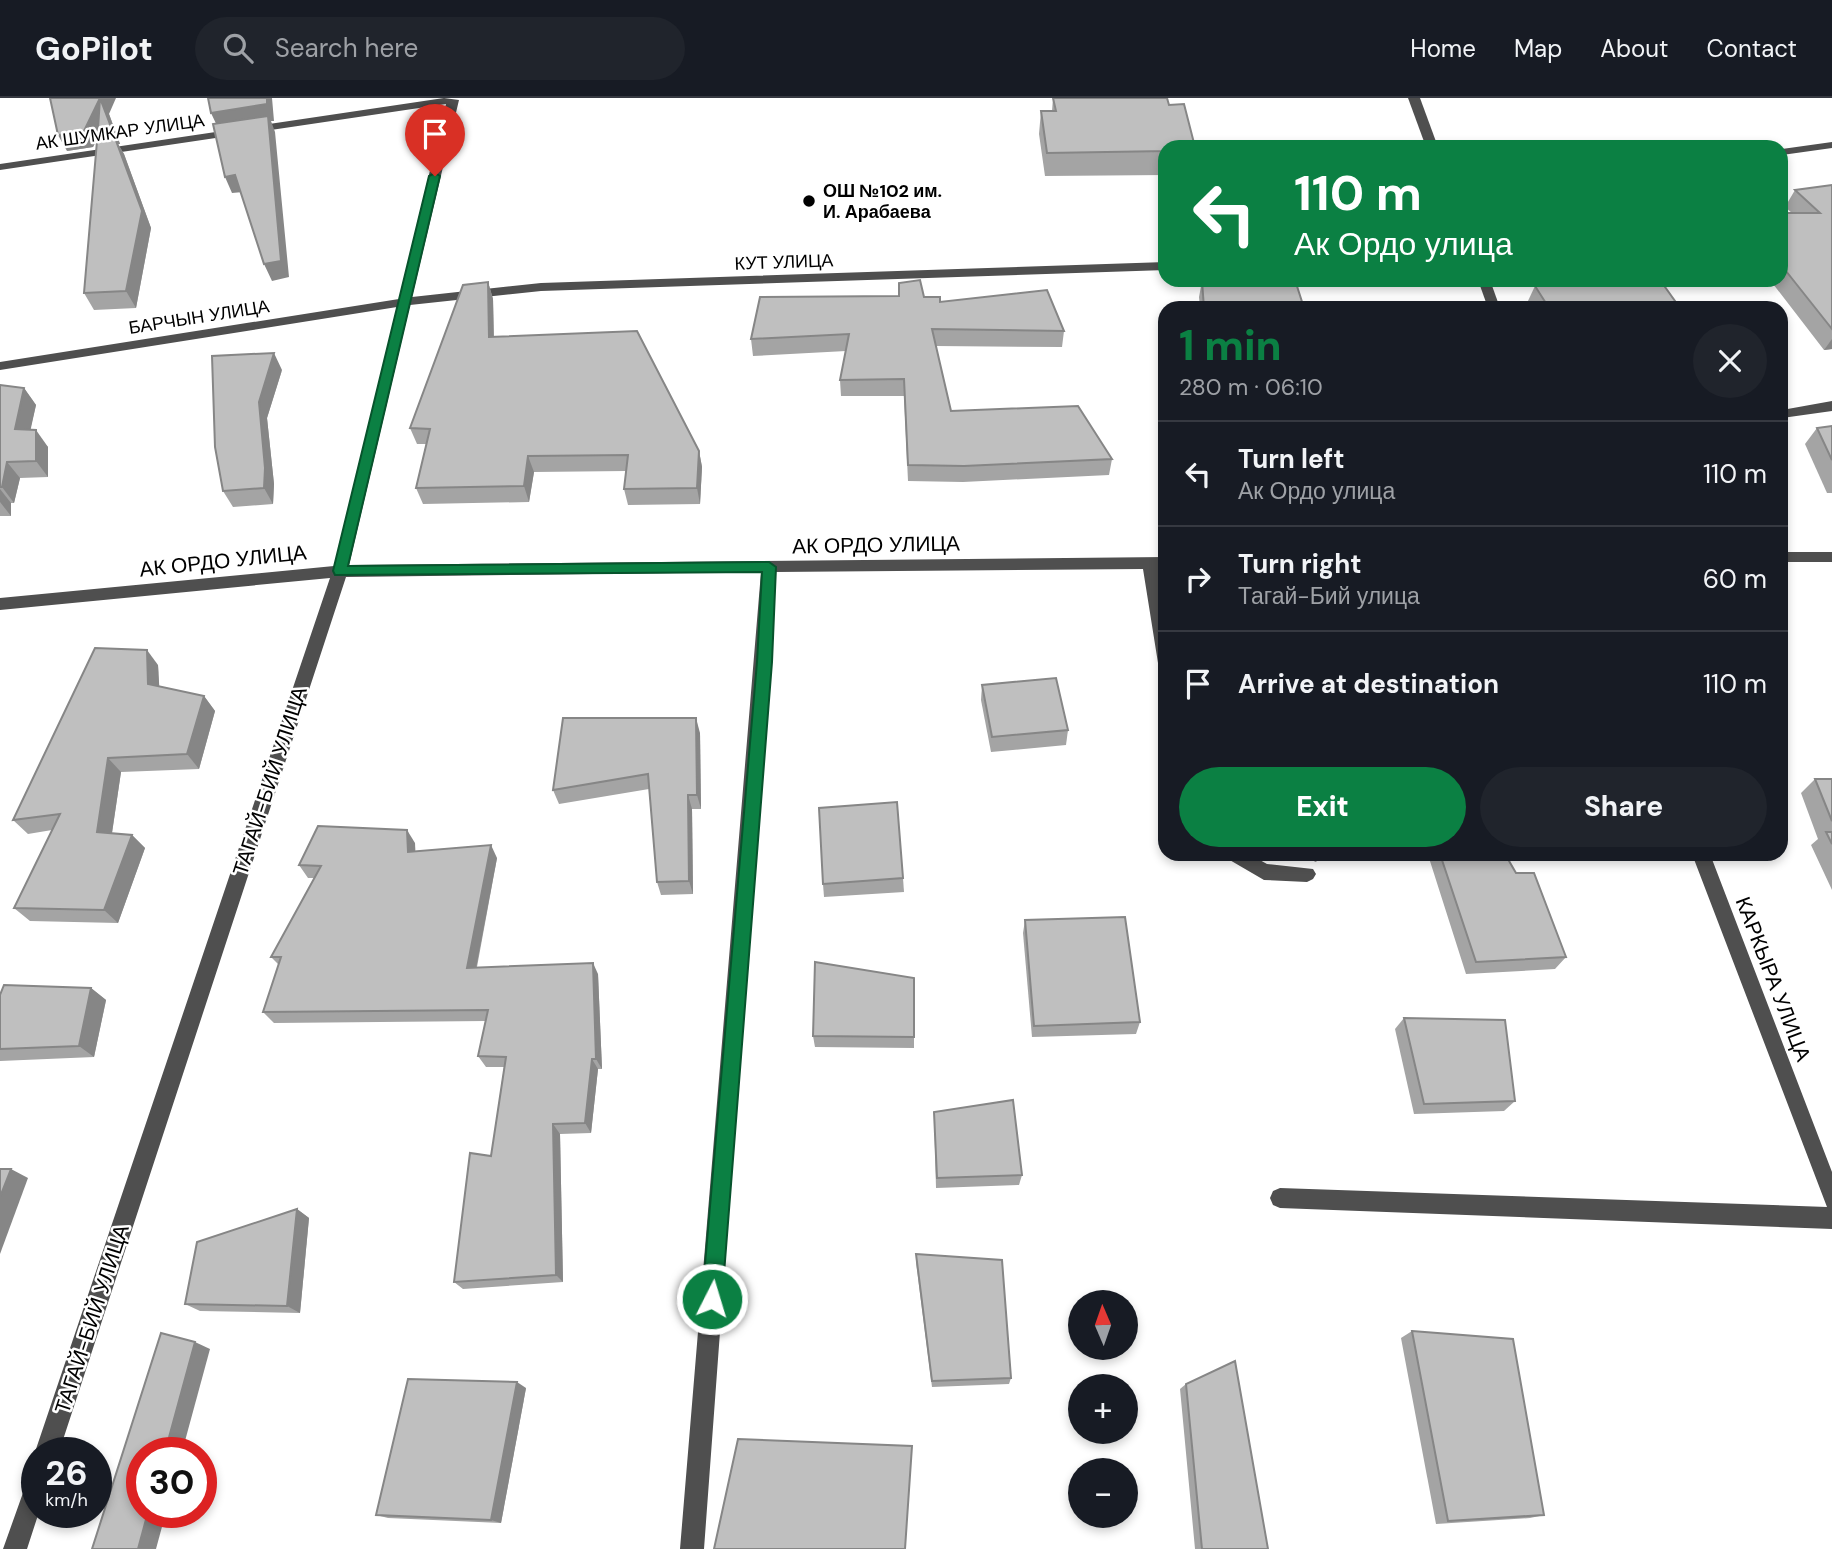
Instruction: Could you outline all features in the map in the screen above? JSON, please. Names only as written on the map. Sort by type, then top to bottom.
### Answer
[{"type":"street","points":[[1414,98],[1429,140]]},
{"type":"street","name":"АК ШУМКАР УЛИЦА","points":[[0,167],[453,99]]},
{"type":"street","name":"ТАГАЙ-БИЙ УЛИЦА","points":[[52,1437],[340,571],[453,99]]},
{"type":"street","points":[[1788,151],[1832,145]]},
{"type":"street","name":"КУТ УЛИЦА","points":[[404,302],[541,287],[1158,266]]},
{"type":"street","name":"БАРЧЫН УЛИЦА","points":[[0,366],[404,302]]},
{"type":"street","points":[[1788,413],[1832,406]]},
{"type":"street","points":[[1788,557],[1832,556]]},
{"type":"street","name":"АК ОРДО УЛИЦА","points":[[0,604],[340,571],[1158,563]]},
{"type":"street","points":[[692,1549],[764,662],[769,567]]},
{"type":"street","points":[[1246,861],[1264,872],[1307,874]]},
{"type":"street","name":"КАРКЫРА УЛИЦА","points":[[1704,861],[1832,1199]]},
{"type":"street","points":[[1280,1198],[1832,1218]]},
{"type":"street","points":[[15,1549],[22,1528]]},
{"type":"building","points":[[50,98],[100,98],[84,131],[58,135]]},
{"type":"building","points":[[100,98],[111,127],[98,129]]},
{"type":"building","points":[[208,98],[267,98],[267,104],[211,113]]},
{"type":"building","points":[[1053,98],[1167,98],[1169,105],[1184,104],[1193,140],[1158,140],[1158,151],[1047,153],[1041,111],[1056,111]]},
{"type":"building","points":[[268,116],[281,261],[264,264],[235,175],[225,177],[213,124]]},
{"type":"building","points":[[115,138],[142,211],[126,291],[84,293],[97,141]]},
{"type":"building","points":[[1832,185],[1832,329],[1788,274],[1788,213],[1820,213],[1795,190]]},
{"type":"building","points":[[920,280],[924,297],[940,297],[940,302],[1047,290],[1064,331],[932,329],[951,411],[1078,406],[1112,459],[964,466],[908,465],[904,379],[840,380],[849,334],[751,339],[760,297],[899,296],[899,283]]},
{"type":"building","points":[[488,282],[489,337],[637,331],[699,451],[697,488],[624,489],[628,455],[528,456],[524,486],[416,488],[430,429],[410,428],[463,285]]},
{"type":"building","points":[[1202,287],[1297,287],[1302,301],[1203,301]]},
{"type":"building","points":[[1536,287],[1665,287],[1675,301],[1545,301]]},
{"type":"building","points":[[274,353],[259,402],[265,468],[264,488],[223,491],[215,447],[212,356]]},
{"type":"building","points":[[0,385],[24,388],[15,429],[36,430],[36,461],[7,462],[2,487],[0,487]]},
{"type":"building","points":[[1832,426],[1832,460],[1817,428]]},
{"type":"building","points":[[95,648],[147,650],[148,684],[204,696],[187,754],[108,758],[97,832],[132,835],[104,910],[14,908],[60,814],[13,820]]},
{"type":"building","points":[[1056,678],[1068,730],[992,737],[982,685]]},
{"type":"building","points":[[563,718],[696,718],[697,795],[688,795],[689,881],[657,882],[648,774],[553,790]]},
{"type":"building","points":[[1815,779],[1832,779],[1832,821]]},
{"type":"building","points":[[897,802],[903,878],[823,884],[819,808]]},
{"type":"building","points":[[318,826],[407,830],[408,852],[491,845],[467,968],[593,963],[596,1059],[592,1059],[585,1123],[553,1124],[556,1275],[454,1282],[470,1153],[491,1156],[506,1057],[478,1056],[488,1010],[263,1012],[281,957],[271,957],[321,866],[299,865]]},
{"type":"building","points":[[1826,832],[1832,832],[1832,844]]},
{"type":"building","points":[[1442,861],[1509,861],[1516,873],[1534,873],[1566,957],[1476,962]]},
{"type":"building","points":[[1125,917],[1140,1022],[1034,1026],[1025,920]]},
{"type":"building","points":[[815,962],[914,978],[914,1037],[813,1036]]},
{"type":"building","points":[[4,985],[91,988],[79,1046],[0,1049],[0,995]]},
{"type":"building","points":[[1404,1018],[1505,1020],[1515,1101],[1424,1104]]},
{"type":"building","points":[[1013,1100],[1022,1175],[937,1178],[934,1112]]},
{"type":"building","points":[[0,1169],[11,1169],[0,1197]]},
{"type":"building","points":[[297,1209],[287,1306],[185,1304],[197,1242]]},
{"type":"building","points":[[916,1254],[1002,1260],[1011,1378],[932,1381]]},
{"type":"building","points":[[1412,1331],[1513,1339],[1544,1515],[1448,1521]]},
{"type":"building","points":[[161,1333],[195,1342],[169,1437],[128,1437]]},
{"type":"building","points":[[1235,1361],[1268,1549],[1202,1549],[1186,1384]]},
{"type":"building","points":[[408,1379],[517,1382],[491,1520],[376,1515]]},
{"type":"building","points":[[738,1439],[912,1446],[905,1549],[714,1549]]},
{"type":"building","points":[[126,1443],[126,1528],[144,1528],[138,1549],[92,1549],[99,1528],[112,1528],[112,1486]]},
{"type":"place","name":"ОШ №102 им. И. Арабаева","points":[[809,201]]},
{"type":"route","points":[[435,176],[340,571],[769,567],[764,662],[712,1299]]}]
